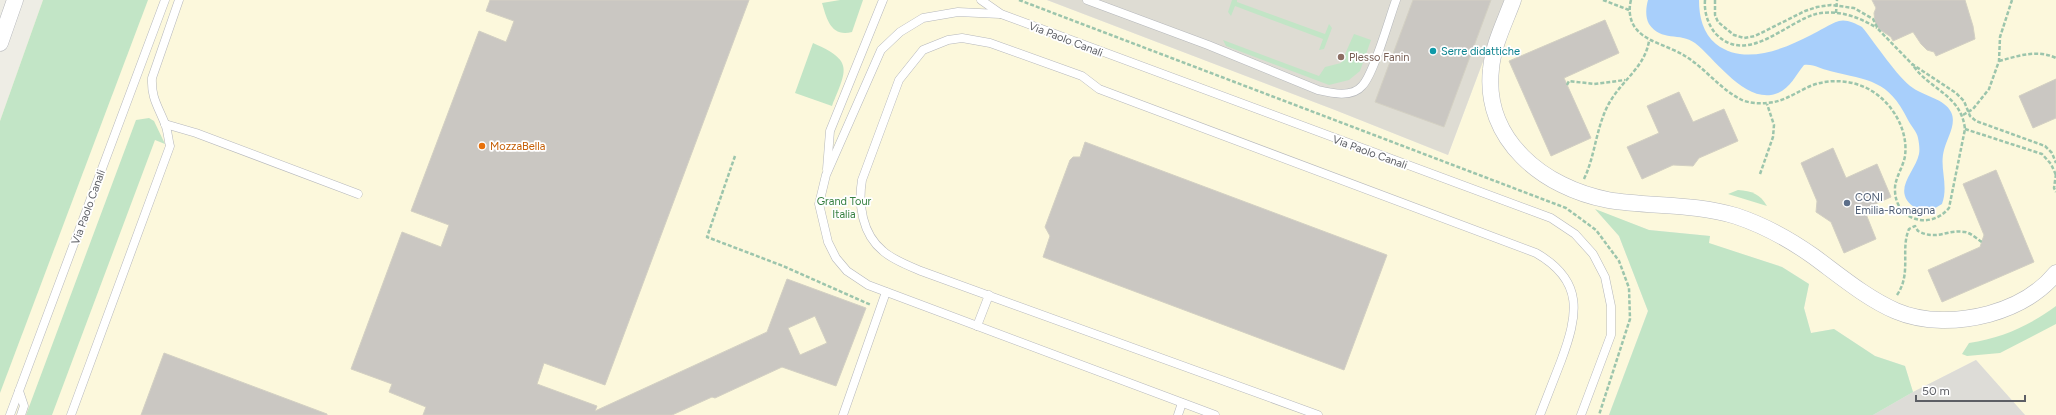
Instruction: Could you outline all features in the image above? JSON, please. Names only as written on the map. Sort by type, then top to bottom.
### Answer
[{"type":"street","points":[[0,43],[15,0]]},
{"type":"street","points":[[1512,0],[1494,53],[1491,68],[1491,97],[1501,127],[1521,157],[1550,179],[1576,191],[1608,200],[1686,206],[1735,216],[1778,234],[1811,255],[1876,301],[1917,317],[1938,320],[1963,320],[2004,310],[2022,302],[2038,290],[2056,273]]},
{"type":"lane","name":"Via Paolo Canali","points":[[10,415],[165,0]]},
{"type":"lane","points":[[71,415],[170,146],[165,124],[155,104],[151,91],[152,78],[179,0]]},
{"type":"lane","points":[[883,0],[830,131],[826,175],[819,204],[828,242],[836,258],[847,271],[868,285],[1215,415]]},
{"type":"lane","name":"Via Paolo Canali","points":[[981,0],[1001,14],[1543,215],[1565,227],[1575,234],[1593,254],[1604,277],[1611,306],[1611,335],[1581,415]]},
{"type":"lane","points":[[1087,0],[1208,45],[1318,90],[1334,94],[1348,93],[1362,87],[1370,72],[1396,0]]},
{"type":"lane","points":[[826,175],[881,50],[890,39],[912,23],[938,14],[958,12],[1001,14]]},
{"type":"lane","points":[[1318,415],[910,266],[882,251],[867,229],[862,213],[860,193],[862,180],[899,80],[923,50],[948,40],[962,38],[990,43],[1082,76],[1099,89],[1536,253],[1546,259],[1566,278],[1571,289],[1575,305],[1572,332],[1540,415]]},
{"type":"lane","points":[[165,124],[196,133],[358,194]]},
{"type":"lane","points":[[843,415],[886,292]]},
{"type":"lane","points":[[977,326],[989,295]]},
{"type":"lane","points":[[19,391],[24,406],[21,415]]},
{"type":"lane","points":[[1178,415],[1182,403]]},
{"type":"path","points":[[1603,0],[1629,10]]},
{"type":"path","points":[[1631,0],[1629,10],[1632,24],[1649,41],[1661,43],[1686,56],[1729,93],[1742,100],[1767,104],[1787,99],[1805,88],[1829,81],[1859,85],[1882,100],[1892,110],[1899,121],[1905,145],[1905,156],[1894,191],[1896,197],[1904,210],[1917,219],[1925,222],[1943,216],[1949,208],[1965,129],[1963,116],[1956,102],[1920,76],[1912,64],[1878,28],[1873,19],[1854,8],[1836,6],[1817,7],[1805,11],[1755,36],[1744,38],[1734,35],[1718,22],[1714,16],[1715,0]]},
{"type":"path","points":[[1705,0],[1704,8],[1711,27],[1717,35],[1737,45],[1758,44],[1817,14],[1836,13],[1860,17],[1878,28]]},
{"type":"path","points":[[1836,13],[1837,0]]},
{"type":"path","points":[[1963,116],[1981,100],[1989,89],[1999,61],[2000,37],[2012,0]]},
{"type":"path","points":[[1576,191],[1588,169],[1604,115],[1611,101],[1626,80],[1641,64],[1647,53],[1649,41]]},
{"type":"path","points":[[1999,61],[2039,53],[2056,58]]},
{"type":"path","points":[[1912,64],[1956,93],[1964,101],[1968,112],[1976,121],[2045,146],[2052,153],[2056,163]]},
{"type":"path","points":[[1567,85],[1569,81],[1594,84],[1626,80]]},
{"type":"path","points":[[1760,174],[1773,137],[1774,125],[1767,104]]},
{"type":"path","points":[[1965,129],[2042,154],[2051,164],[2056,174],[2054,188],[2056,192]]},
{"type":"path","points":[[735,156],[707,237],[783,266],[872,305],[869,312]]},
{"type":"path","points":[[1889,307],[1899,292],[1906,269],[1906,237],[1909,229],[1915,226],[1917,219]]},
{"type":"path","points":[[1915,226],[1918,231],[1930,236],[1967,232],[1982,242]]},
{"type":"shaded area","points":[[43,0],[1047,0],[1335,110],[1448,155],[1506,0],[2056,0],[2056,415],[2025,415],[1976,360],[1913,392],[1905,366],[1875,356],[1834,329],[1811,333],[1804,308],[1809,284],[1782,267],[1708,243],[1710,236],[1649,230],[1596,210],[1619,236],[1648,311],[1609,415],[0,415],[0,121]]},
{"type":"shaded area","name":"Plesso Fanin","points":[[1047,0],[1506,0],[1448,155],[1335,110]]},
{"type":"shaded area","points":[[1976,360],[2025,415],[1873,415],[1913,392]]},
{"type":"green space","points":[[43,0],[148,0],[0,393],[0,121]]},
{"type":"green space","points":[[840,0],[863,0],[852,32],[839,32],[831,26],[828,21],[822,3]]},
{"type":"green space","points":[[1232,0],[1237,0],[1237,2],[1325,34],[1329,24],[1332,28],[1324,49],[1319,50],[1323,39],[1235,6],[1231,16],[1228,12]]},
{"type":"green space","points":[[1354,34],[1371,40],[1360,71],[1349,80],[1329,85],[1226,46],[1223,40],[1319,76],[1325,67],[1341,63]]},
{"type":"green space","points":[[813,43],[835,55],[844,67],[841,83],[832,106],[795,93]]},
{"type":"green space","points":[[149,118],[154,121],[165,144],[155,140],[52,415],[26,415],[136,120]]},
{"type":"green space","points":[[1738,190],[1755,194],[1767,206],[1728,194]]},
{"type":"green space","points":[[1595,209],[1649,230],[1710,236],[1709,243],[1782,267],[1809,284],[1804,308],[1811,333],[1834,329],[1875,356],[1905,366],[1913,392],[1873,415],[1609,415],[1648,311],[1619,236]]},
{"type":"green space","points":[[2056,306],[2056,324],[2000,353],[1967,356],[1962,354],[1969,343],[1993,338],[2015,330],[2036,320]]},
{"type":"water","points":[[1648,0],[1699,0],[1701,18],[1708,35],[1716,44],[1727,51],[1739,54],[1751,55],[1776,50],[1839,21],[1848,21],[1862,27],[1907,83],[1918,91],[1944,104],[1951,112],[1953,121],[1951,131],[1945,145],[1943,157],[1945,190],[1942,204],[1936,208],[1924,211],[1917,209],[1909,203],[1905,196],[1904,189],[1906,182],[1919,154],[1918,140],[1901,107],[1893,96],[1885,89],[1867,80],[1814,66],[1804,65],[1787,87],[1782,91],[1771,95],[1760,95],[1739,85],[1695,43],[1683,38],[1665,35],[1654,30],[1649,24],[1646,15]]},
{"type":"building","points":[[490,0],[749,0],[605,385],[544,363],[537,384],[597,406],[595,411],[767,332],[787,279],[866,308],[836,386],[782,367],[715,398],[712,397],[672,415],[423,415],[426,407],[389,392],[392,384],[351,369],[402,232],[441,247],[449,225],[411,211],[479,31],[506,42],[510,32],[514,21],[486,11]],"holes":[[[815,316],[827,343],[800,355],[788,328]]]},
{"type":"building","name":"Serre didattiche","points":[[1413,0],[1491,0],[1444,127],[1375,102]]},
{"type":"building","points":[[1872,0],[1965,0],[1973,26],[1975,39],[1936,56],[1934,52],[1927,50],[1921,44],[1913,32],[1893,41],[1891,37],[1879,29],[1875,22],[1874,13],[1876,8]]},
{"type":"building","points":[[1605,20],[1619,53],[1564,78],[1591,138],[1551,156],[1509,61]]},
{"type":"building","points":[[2056,79],[2056,118],[2033,128],[2019,96]]},
{"type":"building","points":[[1679,92],[1693,122],[1724,109],[1738,141],[1699,158],[1693,166],[1673,165],[1642,179],[1627,147],[1659,133],[1647,106]]},
{"type":"building","points":[[1085,142],[1387,255],[1344,370],[1043,257],[1050,236],[1045,227],[1070,160],[1073,157],[1080,157]]},
{"type":"building","name":"CONI Emilia-Romagna","points":[[1833,148],[1846,178],[1877,164],[1891,197],[1864,209],[1876,239],[1844,253],[1831,222],[1816,212],[1817,201],[1801,163]]},
{"type":"building","points":[[1996,170],[2034,262],[1942,302],[1928,270],[1980,247],[1984,235],[1963,184]]},
{"type":"building","points":[[164,353],[327,414],[327,415],[141,415]]},
{"type":"place","name":"Serre didattiche","points":[[1433,51]]},
{"type":"place","name":"Plesso Fanin","points":[[1341,57]]},
{"type":"place","name":"MozzaBella","points":[[482,146]]},
{"type":"place","name":"CONI Emilia-Romagna","points":[[1847,203]]},
{"type":"park label","name":"Grand Tour Italia","points":[[844,207]]}]
